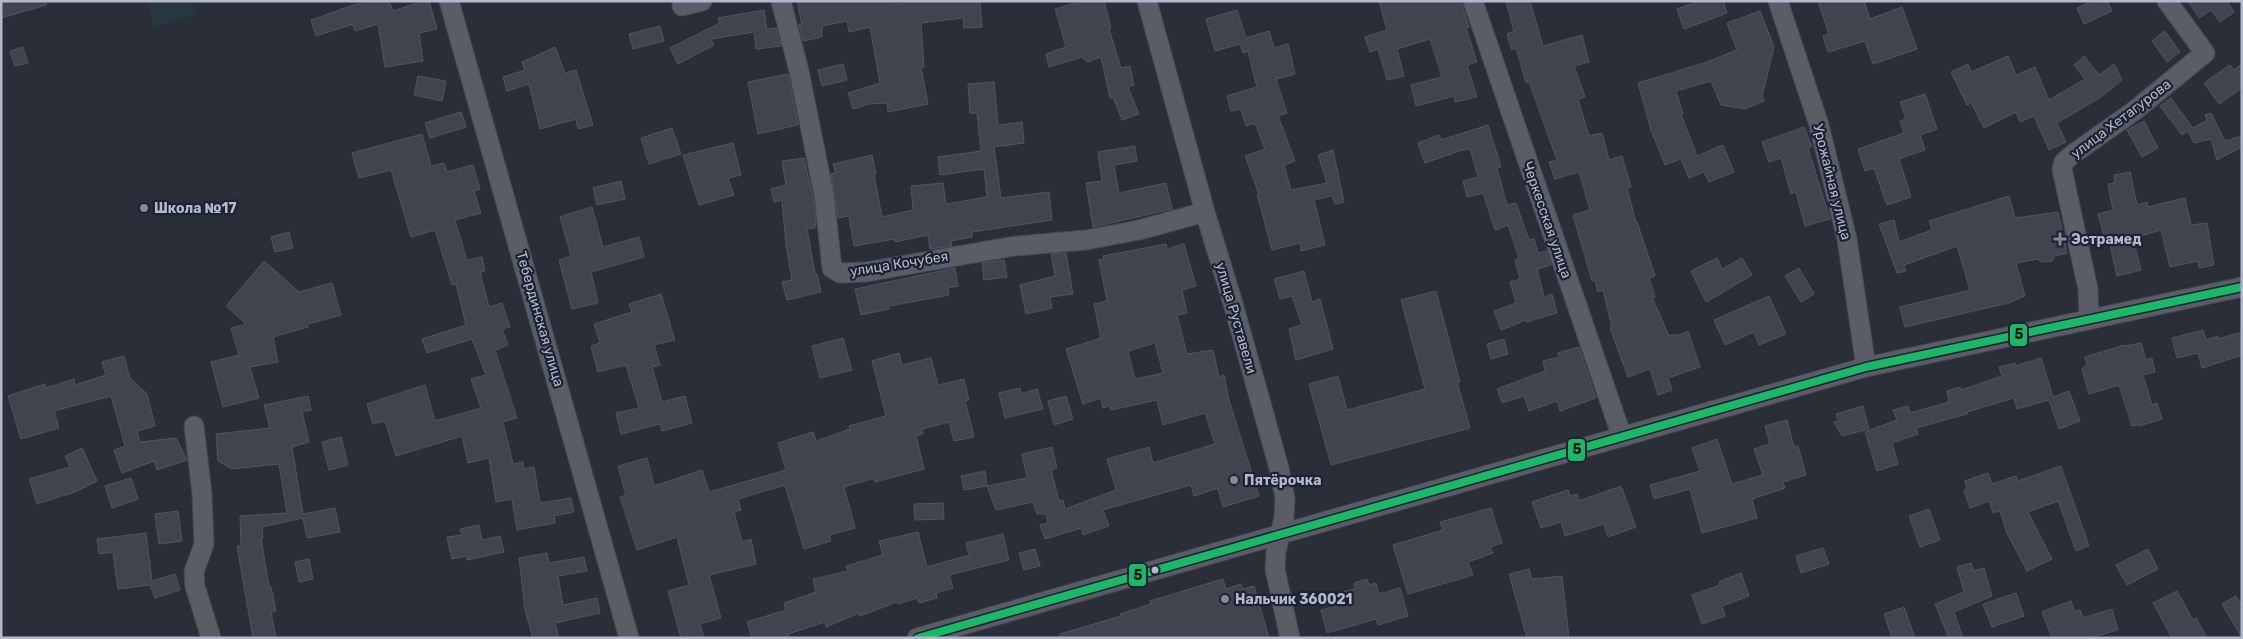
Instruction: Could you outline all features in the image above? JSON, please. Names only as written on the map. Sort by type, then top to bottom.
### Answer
[{"type":"street","name":"Тебердинская улица","points":[[449,1],[629,638]]},
{"type":"street","points":[[682,6],[702,1]]},
{"type":"street","name":"улица Кочубея","points":[[781,1],[799,71],[823,188],[832,268],[840,273],[866,272],[1015,246],[1086,240],[1140,230],[1204,212]]},
{"type":"street","name":"улица Руставели","points":[[1148,1],[1204,212],[1232,300],[1279,468],[1285,498],[1275,569],[1290,638]]},
{"type":"street","name":"Черкесская улица","points":[[1473,1],[1622,437]]},
{"type":"street","name":"Урожайная улица","points":[[1778,1],[1819,125],[1847,240],[1866,367]]},
{"type":"street","name":"улица Хетагурова","points":[[2088,320],[2088,289],[2062,169],[2064,162],[2073,154],[2134,111],[2205,52],[2167,1]]},
{"type":"street","points":[[916,638],[1866,367],[2242,287]]},
{"type":"street","points":[[194,426],[202,494],[204,544],[194,572],[195,586],[212,638]]},
{"type":"shaded area","points":[[147,1],[192,1],[196,14],[154,27]]},
{"type":"building","points":[[1,1],[46,1],[46,5],[1,18]]},
{"type":"building","points":[[365,1],[389,1],[393,11],[423,1],[429,1],[437,29],[419,33],[423,61],[385,67],[378,24],[355,31],[353,24],[316,36],[311,20]]},
{"type":"building","points":[[797,1],[895,1],[896,4],[908,1],[980,1],[982,27],[964,28],[963,18],[921,23],[924,67],[921,67],[928,104],[888,112],[887,103],[869,104],[853,109],[848,93],[880,83],[870,27],[849,32],[847,21],[822,26],[822,37],[803,41],[799,24],[802,24]]},
{"type":"building","points":[[1083,1],[1104,1],[1111,28],[1109,29],[1121,68],[1130,66],[1134,85],[1128,87],[1139,114],[1122,120],[1113,97],[1110,98],[1101,57],[1087,62],[1082,57],[1049,67],[1046,54],[1066,47],[1055,9]]},
{"type":"building","points":[[1379,1],[1461,1],[1469,27],[1466,28],[1477,62],[1467,65],[1477,97],[1455,102],[1454,96],[1416,106],[1411,85],[1442,77],[1430,39],[1397,49],[1404,76],[1387,80],[1378,49],[1370,52],[1365,37],[1387,30]]},
{"type":"building","points":[[1506,1],[1530,1],[1543,46],[1582,35],[1589,62],[1574,66],[1585,97],[1578,99],[1589,136],[1602,133],[1609,160],[1622,156],[1631,187],[1627,188],[1636,222],[1655,276],[1649,278],[1655,297],[1652,297],[1669,336],[1676,334],[1677,336],[1688,331],[1700,367],[1668,378],[1672,390],[1658,395],[1650,369],[1628,377],[1610,328],[1612,327],[1603,290],[1598,292],[1595,280],[1592,281],[1573,215],[1590,210],[1579,172],[1555,179],[1549,162],[1557,160],[1529,82],[1526,83],[1516,48],[1512,50],[1507,34],[1514,31]]},
{"type":"building","points":[[1700,1],[1723,1],[1727,13],[1684,29],[1677,9]]},
{"type":"building","points":[[1818,1],[1864,1],[1870,19],[1902,7],[1917,49],[1873,64],[1865,41],[1828,52],[1823,36],[1829,34]]},
{"type":"building","points":[[2093,1],[2107,1],[2112,11],[2084,24],[2077,8]]},
{"type":"building","points":[[2188,1],[2227,1],[2234,12],[2220,22],[2211,10],[2199,18]]},
{"type":"building","points":[[764,10],[767,29],[776,28],[781,46],[756,49],[754,32],[711,39],[714,45],[678,64],[670,48],[720,23],[718,18]]},
{"type":"building","points":[[1237,10],[1246,38],[1269,31],[1274,48],[1288,44],[1295,74],[1276,79],[1287,113],[1278,116],[1295,161],[1284,165],[1291,190],[1327,183],[1318,155],[1333,150],[1344,202],[1335,204],[1332,196],[1314,200],[1325,245],[1301,251],[1300,243],[1272,250],[1257,194],[1259,194],[1245,156],[1265,149],[1255,123],[1246,126],[1241,109],[1231,111],[1227,96],[1257,87],[1248,51],[1243,53],[1240,44],[1215,51],[1206,19]]},
{"type":"building","points":[[1760,11],[1774,47],[1762,96],[1764,101],[1745,109],[1721,105],[1711,81],[1676,91],[1683,114],[1681,114],[1697,156],[1723,145],[1734,172],[1709,182],[1704,172],[1689,178],[1681,159],[1665,165],[1651,130],[1638,83],[1704,63],[1737,50],[1727,23]]},
{"type":"building","points":[[660,26],[664,41],[633,49],[629,34]]},
{"type":"building","points":[[2165,31],[2180,52],[2167,62],[2152,41]]},
{"type":"building","points":[[23,47],[28,63],[15,66],[10,51]]},
{"type":"building","points":[[555,47],[565,73],[576,70],[593,125],[578,129],[576,119],[540,129],[529,84],[507,91],[503,77],[525,70],[522,62]]},
{"type":"building","points":[[2008,56],[2016,75],[2035,67],[2049,100],[2085,79],[2074,65],[2084,56],[2099,75],[2114,64],[2122,80],[2101,97],[2057,123],[2066,142],[2049,150],[2034,116],[2020,122],[2016,112],[1984,128],[1971,103],[1967,105],[1951,72],[1968,64],[1971,72]]},
{"type":"building","points":[[843,64],[847,80],[822,86],[818,70]]},
{"type":"building","points":[[2242,64],[2242,88],[2219,104],[2204,83],[2230,65],[2234,70]]},
{"type":"building","points":[[788,74],[798,125],[758,134],[748,82]]},
{"type":"building","points":[[418,76],[446,81],[442,101],[414,95]]},
{"type":"building","points":[[994,82],[998,125],[1022,122],[1024,143],[994,147],[1001,198],[1049,192],[1052,220],[972,232],[972,237],[951,241],[952,246],[930,249],[928,235],[895,242],[894,239],[854,246],[849,216],[838,218],[831,174],[836,173],[833,164],[872,155],[882,217],[913,210],[911,186],[943,183],[946,204],[987,197],[984,169],[940,175],[938,157],[981,151],[977,113],[970,113],[968,84]]},
{"type":"building","points":[[1925,94],[1937,129],[1920,135],[1925,150],[1899,159],[1911,197],[1887,205],[1874,168],[1865,171],[1858,149],[1904,133],[1900,121],[1906,119],[1900,102]]},
{"type":"building","points":[[2171,98],[2193,128],[2207,120],[2205,115],[2211,113],[2225,141],[2242,136],[2242,147],[2217,160],[2211,139],[2194,143],[2188,131],[2182,135],[2160,106]]},
{"type":"building","points":[[461,112],[466,127],[430,138],[425,123]]},
{"type":"building","points":[[2144,121],[2158,148],[2142,157],[2127,130]]},
{"type":"building","points":[[1488,125],[1501,167],[1497,168],[1507,205],[1516,203],[1529,240],[1534,239],[1538,253],[1546,251],[1551,265],[1537,269],[1544,297],[1552,294],[1557,313],[1527,322],[1526,320],[1501,330],[1494,311],[1516,303],[1510,282],[1520,279],[1515,260],[1519,258],[1508,225],[1495,230],[1483,193],[1467,197],[1463,181],[1478,177],[1470,149],[1425,163],[1418,143],[1439,135],[1441,140]]},
{"type":"building","points":[[1804,127],[1812,147],[1808,148],[1830,219],[1805,226],[1796,192],[1791,194],[1781,158],[1769,162],[1762,142]]},
{"type":"building","points":[[672,128],[681,154],[649,164],[641,138]]},
{"type":"building","points":[[422,134],[431,166],[444,163],[447,172],[473,165],[480,189],[474,191],[481,213],[455,220],[467,260],[482,257],[485,271],[480,272],[489,307],[502,303],[510,327],[502,329],[508,345],[495,350],[517,418],[503,422],[513,464],[523,462],[524,469],[534,467],[540,503],[571,498],[574,512],[554,516],[555,523],[517,530],[512,499],[496,502],[489,458],[468,463],[462,436],[396,456],[385,421],[373,424],[367,404],[425,385],[435,421],[481,408],[471,379],[486,375],[472,339],[427,353],[422,339],[466,325],[456,284],[452,285],[435,230],[411,237],[391,170],[359,178],[352,153]]},
{"type":"building","points":[[733,143],[741,175],[728,178],[734,195],[699,205],[683,155]]},
{"type":"building","points":[[1135,146],[1137,161],[1114,165],[1119,193],[1166,183],[1172,209],[1093,227],[1086,183],[1102,181],[1098,152]]},
{"type":"building","points":[[804,158],[813,197],[816,222],[815,228],[807,229],[815,274],[817,274],[821,292],[787,300],[782,282],[792,280],[786,245],[782,200],[774,202],[771,189],[786,185],[782,161]]},
{"type":"building","points":[[2130,172],[2137,205],[2147,202],[2148,207],[2185,198],[2191,225],[2207,223],[2214,265],[2199,268],[2198,261],[2170,267],[2161,230],[2133,238],[2141,270],[2117,276],[2108,235],[2104,236],[2098,214],[2113,210],[2108,184],[2115,183],[2114,175]]},
{"type":"building","points":[[621,181],[625,199],[597,205],[593,188]]},
{"type":"building","points":[[2009,196],[2015,218],[2058,212],[2067,253],[2055,256],[2052,261],[2041,262],[2037,259],[2016,263],[2025,296],[2008,303],[1905,327],[1900,307],[1970,290],[1957,246],[1904,265],[1906,271],[1897,273],[1879,224],[1894,220],[1899,242],[1932,230],[1929,221]]},
{"type":"building","points":[[592,207],[603,247],[639,237],[644,257],[591,272],[598,303],[572,309],[559,260],[571,256],[560,217]]},
{"type":"building","points":[[289,232],[293,248],[275,252],[271,237]]},
{"type":"building","points":[[1166,244],[1167,249],[1184,244],[1196,286],[1182,290],[1187,313],[1177,315],[1187,354],[1213,350],[1219,377],[1224,375],[1229,400],[1259,496],[1223,507],[1218,488],[1194,496],[1191,485],[1103,510],[1109,526],[1083,535],[1081,528],[1045,539],[1040,525],[1048,523],[1046,514],[1037,514],[1033,502],[996,510],[987,486],[1027,478],[1022,454],[1052,447],[1057,468],[1051,470],[1059,501],[1063,500],[1065,509],[1116,490],[1107,459],[1149,447],[1153,463],[1215,444],[1205,413],[1163,425],[1157,400],[1111,410],[1110,406],[1103,408],[1101,398],[1083,404],[1066,349],[1101,338],[1094,304],[1107,301],[1099,260],[1104,259],[1103,256]],"holes":[[[1155,343],[1163,373],[1135,379],[1128,351]]]},
{"type":"building","points":[[1066,253],[1073,294],[1050,297],[1052,308],[1026,314],[1020,285],[1055,276],[1051,254]]},
{"type":"building","points":[[1717,258],[1722,269],[1742,258],[1752,275],[1706,302],[1691,271]]},
{"type":"building","points":[[1004,260],[1007,277],[984,280],[982,263]]},
{"type":"building","points":[[264,261],[299,292],[332,283],[341,315],[308,324],[308,327],[273,337],[278,362],[250,367],[259,398],[223,407],[211,362],[239,355],[231,328],[246,324],[226,306]]},
{"type":"building","points":[[955,268],[958,286],[948,288],[949,295],[889,306],[889,309],[861,315],[855,289]]},
{"type":"building","points":[[1799,268],[1814,294],[1801,302],[1785,276]]},
{"type":"building","points":[[1304,271],[1312,302],[1320,299],[1333,349],[1296,360],[1289,329],[1302,325],[1292,296],[1280,299],[1274,279]]},
{"type":"building","points":[[1436,291],[1460,382],[1457,382],[1470,428],[1331,465],[1309,384],[1338,376],[1347,410],[1425,389],[1401,300]]},
{"type":"building","points":[[661,294],[675,340],[654,345],[660,365],[652,367],[662,402],[685,396],[692,423],[662,431],[660,424],[621,434],[616,413],[639,408],[626,365],[598,372],[591,346],[600,343],[594,324],[632,312],[629,304]]},
{"type":"building","points":[[1769,296],[1786,334],[1759,345],[1754,332],[1725,345],[1714,320]]},
{"type":"building","points":[[2203,330],[2206,340],[2218,336],[2218,339],[2242,332],[2242,355],[2202,368],[2198,353],[2177,358],[2172,338]]},
{"type":"building","points":[[843,338],[852,370],[820,378],[812,346]]},
{"type":"building","points":[[1504,339],[1508,354],[1491,359],[1487,344]]},
{"type":"building","points":[[2141,343],[2146,360],[2152,358],[2155,372],[2143,375],[2152,405],[2157,403],[2162,419],[2139,426],[2132,426],[2119,385],[2089,394],[2082,369],[2087,364],[2085,357],[2125,345]]},
{"type":"building","points":[[1579,347],[1596,398],[1560,411],[1557,401],[1529,411],[1524,396],[1502,403],[1497,389],[1545,371],[1543,361],[1559,357],[1558,353]]},
{"type":"building","points":[[899,353],[902,365],[931,358],[938,385],[964,379],[969,400],[965,401],[974,437],[954,441],[949,422],[922,429],[923,434],[916,436],[924,469],[875,482],[874,478],[844,487],[855,528],[829,535],[831,541],[804,549],[785,485],[738,499],[741,510],[734,512],[742,542],[751,539],[756,564],[709,575],[721,618],[700,624],[704,638],[681,638],[668,591],[689,585],[677,537],[637,550],[620,497],[626,495],[618,466],[647,458],[654,486],[702,470],[709,492],[786,470],[778,443],[813,432],[816,441],[850,429],[849,426],[886,416],[872,361]]},
{"type":"building","points":[[124,356],[130,378],[147,394],[155,426],[137,431],[140,442],[176,438],[187,460],[157,470],[154,461],[122,473],[114,450],[125,446],[111,396],[54,411],[59,428],[21,439],[8,396],[45,384],[46,388],[74,379],[75,385],[106,375],[102,362]]},
{"type":"building","points":[[2041,358],[2053,397],[2069,391],[2080,421],[2059,429],[2049,400],[2017,409],[2014,398],[1967,412],[1967,414],[1916,428],[1918,434],[1892,443],[1898,464],[1877,471],[1865,432],[1897,420],[1893,410],[1908,406],[1910,413],[1949,402],[1947,391],[1960,387],[1961,390],[2002,376],[1999,367],[2015,363],[2015,366]]},
{"type":"building","points":[[1020,388],[1021,394],[1037,389],[1043,409],[1005,418],[999,393]]},
{"type":"building","points":[[308,396],[311,410],[302,412],[309,442],[292,447],[303,514],[335,508],[340,532],[307,538],[303,518],[262,527],[263,538],[261,538],[269,587],[271,587],[276,611],[271,612],[276,638],[253,638],[237,546],[241,546],[240,516],[287,513],[279,464],[232,469],[218,461],[216,434],[270,428],[264,405]]},
{"type":"building","points":[[1066,396],[1073,419],[1054,425],[1048,401]]},
{"type":"building","points":[[1863,406],[1869,429],[1842,436],[1834,422],[1838,421],[1836,414]]},
{"type":"building","points":[[1787,420],[1794,447],[1798,446],[1806,475],[1783,482],[1785,488],[1752,499],[1757,518],[1702,533],[1690,489],[1654,499],[1650,485],[1700,471],[1692,448],[1717,439],[1732,484],[1763,475],[1754,449],[1770,444],[1765,426]]},
{"type":"building","points":[[341,437],[348,465],[329,470],[322,442]]},
{"type":"building","points":[[82,448],[97,481],[75,492],[37,504],[29,479],[70,467],[65,456]]},
{"type":"building","points":[[2061,466],[2089,546],[2076,551],[2058,501],[2028,512],[2052,559],[2027,571],[2007,533],[2000,511],[1993,513],[1989,501],[1970,508],[1964,490],[1967,489],[1965,481],[1988,473],[1992,484],[2016,476],[2018,481]]},
{"type":"building","points":[[985,471],[987,486],[964,490],[961,476]]},
{"type":"building","points":[[131,478],[138,499],[112,508],[105,486]]},
{"type":"building","points":[[1621,486],[1636,527],[1608,537],[1604,524],[1565,536],[1561,522],[1541,528],[1532,502],[1568,490],[1570,496],[1577,494],[1579,501]]},
{"type":"building","points":[[943,503],[944,519],[915,520],[914,504]]},
{"type":"building","points":[[1491,508],[1502,543],[1490,547],[1493,553],[1468,562],[1473,575],[1408,594],[1393,545],[1443,530],[1440,522]]},
{"type":"building","points":[[1929,509],[1940,540],[1920,547],[1909,516]]},
{"type":"building","points":[[178,511],[182,541],[159,544],[155,514]]},
{"type":"building","points":[[479,525],[482,540],[500,536],[504,552],[467,560],[467,556],[452,559],[447,537],[462,535],[460,529]]},
{"type":"building","points":[[918,532],[927,567],[969,555],[966,543],[1003,534],[1009,560],[949,575],[953,588],[936,593],[937,598],[919,603],[917,598],[898,604],[897,602],[860,616],[859,613],[826,627],[825,622],[788,634],[789,638],[752,638],[747,622],[786,610],[784,603],[816,592],[813,579],[848,571],[846,566],[883,555],[879,541]]},
{"type":"building","points":[[146,533],[152,581],[175,574],[180,590],[155,598],[150,585],[118,589],[113,552],[99,554],[97,539]]},
{"type":"building","points":[[1823,548],[1829,564],[1801,573],[1796,556]]},
{"type":"building","points":[[1035,549],[1040,566],[1024,570],[1019,553]]},
{"type":"building","points":[[2148,549],[2158,569],[2127,585],[2116,565]]},
{"type":"building","points":[[547,553],[549,563],[584,557],[587,571],[558,576],[563,605],[597,598],[600,613],[555,623],[559,638],[533,638],[525,610],[519,558]]},
{"type":"building","points":[[309,559],[313,579],[299,582],[295,562]]},
{"type":"building","points":[[1971,563],[1974,571],[1984,568],[1992,596],[1954,612],[1963,638],[1949,638],[1935,604],[1964,592],[1957,567]]},
{"type":"building","points":[[1529,569],[1532,579],[1562,576],[1569,638],[1527,638],[1509,574]]},
{"type":"building","points":[[1741,573],[1749,596],[1722,606],[1725,616],[1702,624],[1692,595],[1720,585],[1719,582]]},
{"type":"building","points":[[1223,579],[1226,589],[1241,584],[1243,589],[1254,586],[1269,638],[1060,638],[1060,634],[1121,616],[1120,614],[1151,604],[1150,601]]},
{"type":"building","points":[[1367,579],[1369,585],[1376,583],[1379,594],[1400,588],[1408,616],[1378,625],[1376,619],[1327,633],[1321,610],[1341,605],[1338,593],[1355,589],[1354,583]]},
{"type":"building","points":[[2177,591],[2193,620],[2196,618],[2207,638],[2172,638],[2153,603]]},
{"type":"building","points":[[2016,593],[2024,616],[1992,627],[1983,604]]},
{"type":"building","points":[[2236,596],[2242,607],[2242,638],[2222,604]]},
{"type":"building","points":[[2071,601],[2075,612],[2080,610],[2083,618],[2112,609],[2118,630],[2090,638],[2052,638],[2042,612]]},
{"type":"building","points":[[1904,607],[1915,638],[1892,638],[1884,614]]},
{"type":"transit line","name":"5","points":[[918,638],[1866,367],[2242,287]]},
{"type":"place","name":"Школа №17","points":[[144,208]]},
{"type":"place","name":"Эстрамед","points":[[2060,239]]},
{"type":"place","name":"Пятёрочка","points":[[1234,480]]},
{"type":"place","name":"Нальчик 360021","points":[[1225,599]]}]
